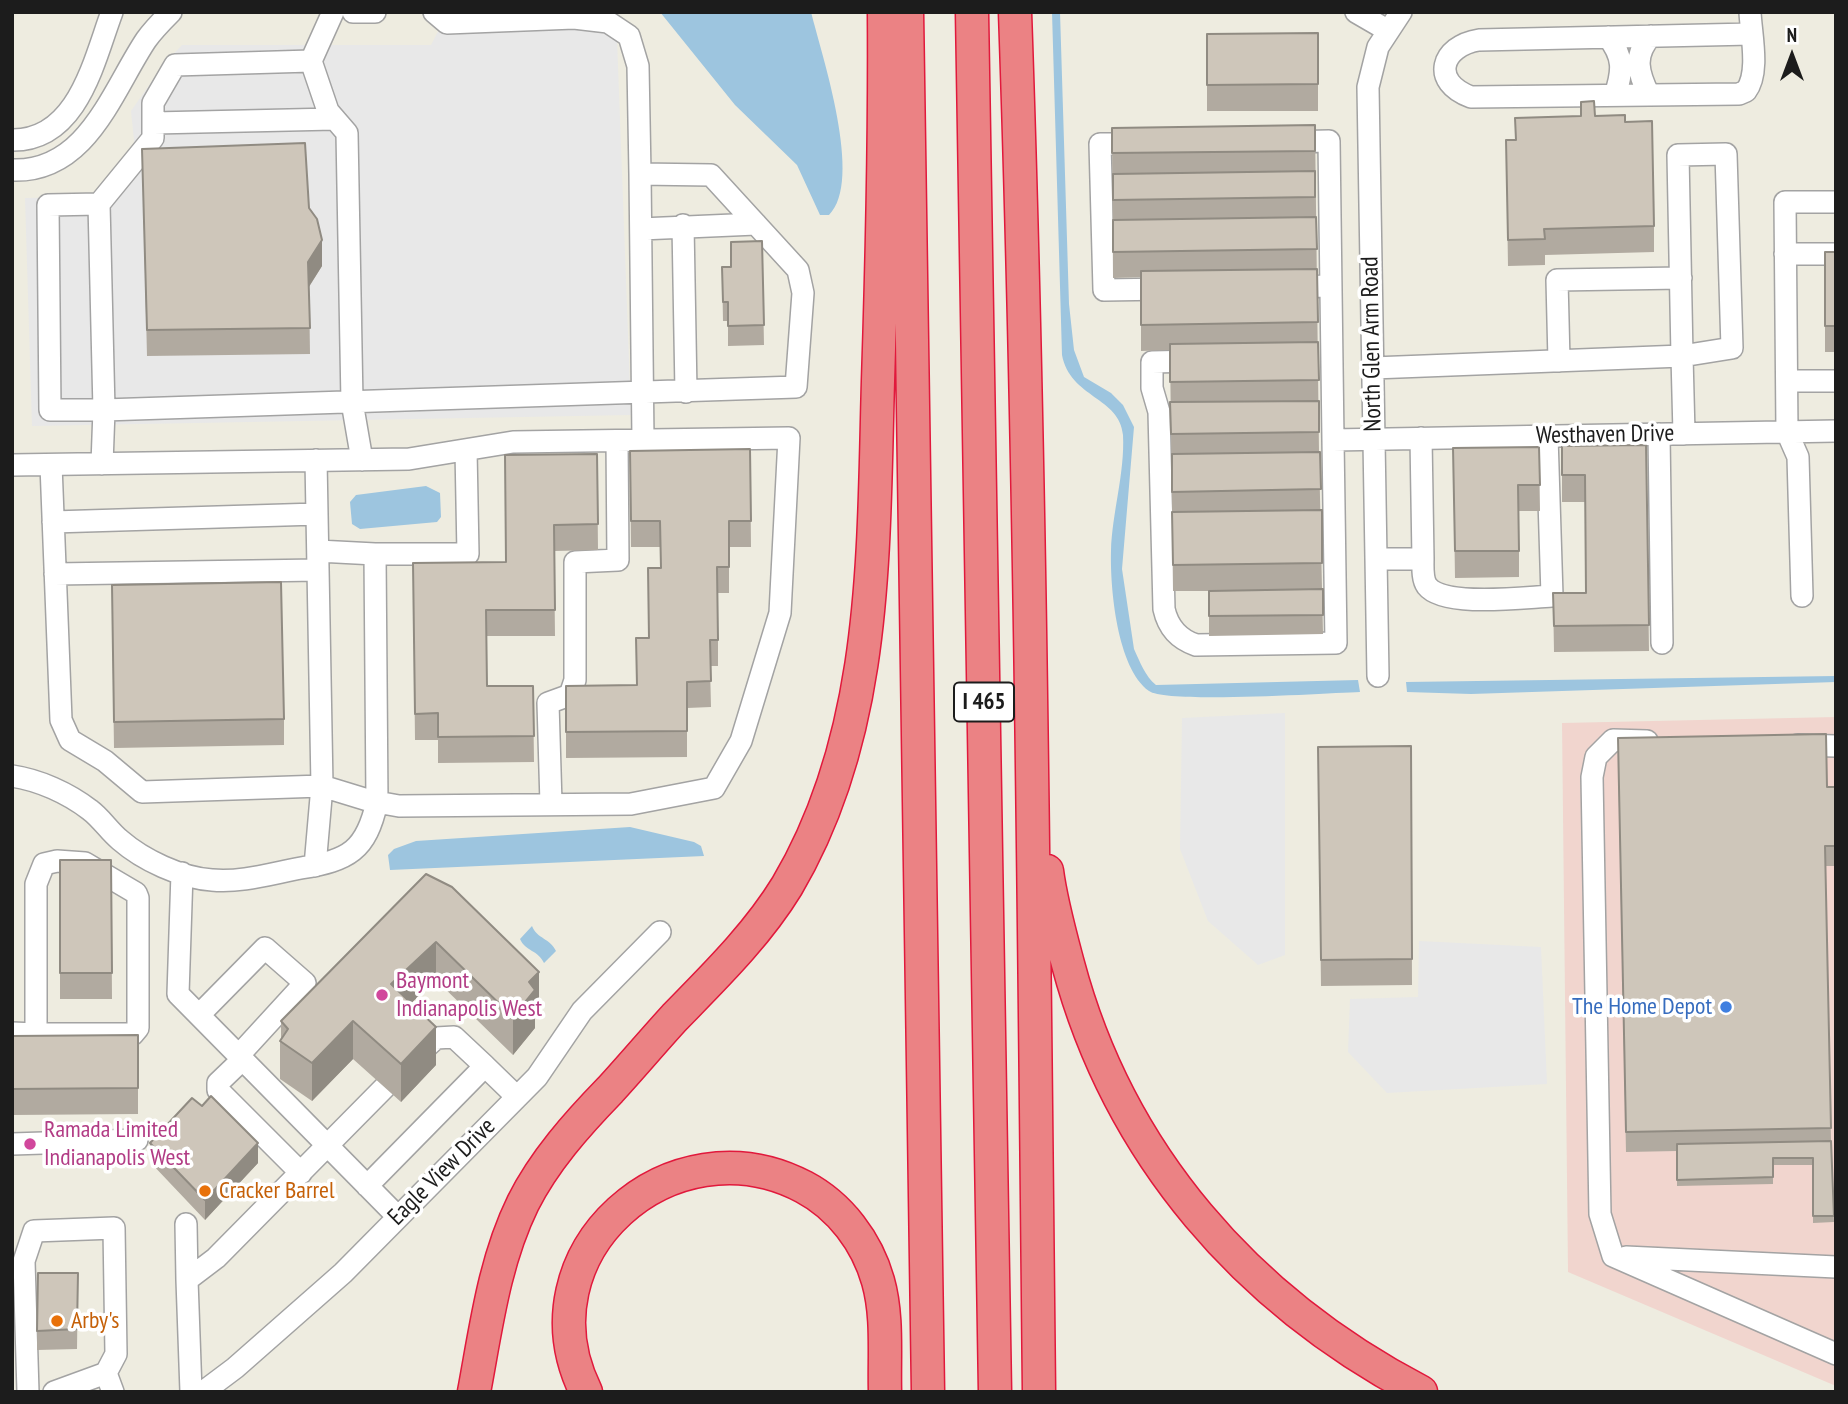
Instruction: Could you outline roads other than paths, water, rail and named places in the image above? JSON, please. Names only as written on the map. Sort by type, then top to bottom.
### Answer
[{"type":"highway","points":[[474,1392],[496,1277],[521,1206],[533,1185],[570,1134],[733,958],[769,912],[806,851],[830,795],[848,738],[866,649],[872,565],[885,135],[884,12]]},
{"type":"highway","name":"I 465","points":[[907,12],[928,1392]]},
{"type":"highway","name":"I 465","points":[[972,12],[995,1392]]},
{"type":"highway","points":[[1014,12],[1023,239],[1039,1392]]},
{"type":"highway","points":[[1031,729],[1048,877],[1061,938],[1079,1004],[1105,1069],[1132,1121],[1204,1224],[1238,1261],[1281,1301],[1334,1341],[1367,1364],[1420,1392]]},
{"type":"highway","points":[[586,1392],[574,1359],[570,1312],[580,1267],[595,1239],[625,1205],[650,1187],[694,1170],[725,1167],[771,1172],[800,1185],[827,1202],[858,1237],[881,1294],[885,1392]]},
{"type":"highway","points":[[483,1347],[488,1392]]},
{"type":"street","points":[[12,140],[40,134],[67,115],[81,93],[112,12]]},
{"type":"street","points":[[12,170],[35,168],[56,160],[83,141],[147,38],[171,12]]},
{"type":"street","points":[[333,12],[311,61],[328,111],[347,133],[352,402],[362,460]]},
{"type":"street","points":[[353,12],[375,12]]},
{"type":"street","points":[[434,12],[447,23],[574,18],[608,22],[629,36],[638,66],[643,440]]},
{"type":"street","points":[[1356,12],[1395,20]]},
{"type":"street","points":[[1750,12],[1753,77],[1746,91],[1739,94],[1471,97],[1458,92],[1445,72],[1446,60],[1463,43],[1751,34]]},
{"type":"street","name":"North Glen Arm Road","points":[[1378,676],[1368,87],[1372,62],[1395,20]]},
{"type":"street","points":[[1649,95],[1639,73],[1638,62],[1644,44],[1651,36]]},
{"type":"street","points":[[1608,37],[1621,57],[1622,69],[1615,95]]},
{"type":"street","points":[[102,464],[104,410],[99,204],[153,138],[153,103],[176,65],[311,61]]},
{"type":"street","points":[[154,123],[334,119]]},
{"type":"street","points":[[1220,360],[1152,362],[1152,387],[1159,421],[1164,609],[1170,626],[1186,642],[1196,645],[1336,643],[1332,418],[1323,358],[1329,286],[1329,141],[1261,142]]},
{"type":"street","points":[[1154,144],[1100,144],[1104,290],[1183,289]]},
{"type":"street","points":[[1373,368],[1682,356],[1732,348],[1726,154],[1678,155],[1681,278],[1682,356],[1684,434]]},
{"type":"street","points":[[99,204],[48,205],[50,410],[796,387],[803,293],[798,270],[711,175],[640,174]]},
{"type":"street","points":[[1802,596],[1798,457],[1787,432],[1784,202],[1836,202]]},
{"type":"street","points":[[640,229],[683,225],[756,224]]},
{"type":"street","points":[[683,225],[686,392]]},
{"type":"street","points":[[1785,254],[1836,254]]},
{"type":"street","points":[[1559,361],[1557,280],[1681,278]]},
{"type":"street","points":[[1263,287],[1329,286]]},
{"type":"street","points":[[1787,381],[1836,381]]},
{"type":"street","points":[[1306,419],[1332,418]]},
{"type":"street","points":[[1159,421],[1186,420]]},
{"type":"street","name":"Westhaven Drive","points":[[1333,440],[1836,431]]},
{"type":"street","points":[[1659,434],[1662,643]]},
{"type":"street","points":[[1421,438],[1423,559],[1424,578],[1428,587],[1449,597],[1552,596],[1547,436]]},
{"type":"street","points":[[12,466],[51,465],[316,460],[410,459],[513,442],[789,438],[780,613],[741,741],[714,788],[631,804],[399,806],[323,786],[142,792],[105,761],[70,740],[61,720],[51,465]]},
{"type":"street","points":[[551,804],[548,703],[569,695],[575,680],[575,562],[618,560],[617,441]]},
{"type":"street","points":[[55,574],[318,561],[375,554],[468,554],[466,450]]},
{"type":"street","points":[[315,866],[323,786],[316,460]]},
{"type":"street","points":[[53,522],[317,514]]},
{"type":"street","points":[[12,776],[58,790],[89,810],[132,849],[182,873],[210,880],[231,880],[315,866],[347,856],[362,845],[371,829],[377,802],[375,554]]},
{"type":"street","points":[[1376,559],[1423,559]]},
{"type":"street","points":[[1663,741],[1613,740],[1596,757],[1592,777],[1600,1214],[1613,1256],[1836,1354]]},
{"type":"street","points":[[1782,744],[1836,746]]},
{"type":"street","points":[[12,1033],[36,1034],[133,1034],[138,1028],[138,898],[136,893],[75,860],[44,864],[38,872],[36,1034]]},
{"type":"street","points":[[182,873],[178,994],[398,1217]]},
{"type":"street","name":"Eagle View Drive","points":[[203,1392],[299,1314],[398,1217],[540,1073],[582,1011],[660,932]]},
{"type":"street","points":[[199,1015],[265,948],[305,983],[218,1083],[218,1090],[301,1173]]},
{"type":"street","points":[[422,1052],[436,1038],[454,1037],[517,1097]]},
{"type":"street","points":[[368,1186],[485,1066]]},
{"type":"street","points":[[187,1279],[216,1258],[385,1087]]},
{"type":"street","points":[[12,1144],[137,1140]]},
{"type":"street","points":[[186,1224],[191,1392]]},
{"type":"street","points":[[28,1392],[24,1261],[34,1231],[114,1228],[116,1354],[110,1382],[54,1392]]},
{"type":"street","points":[[1613,1256],[1836,1267]]},
{"type":"water","points":[[660,12],[811,12],[831,87],[842,147],[839,198],[829,215],[820,215],[797,165],[735,105]]},
{"type":"water","points":[[1052,12],[1060,12],[1069,304],[1074,350],[1084,377],[1111,393],[1123,405],[1134,427],[1122,569],[1134,649],[1138,659],[1156,685],[1358,680],[1360,692],[1283,696],[1162,695],[1149,691],[1129,665],[1114,605],[1111,567],[1123,435],[1120,422],[1113,413],[1074,380],[1062,355]]},
{"type":"water","points":[[426,486],[440,493],[441,517],[437,522],[360,529],[352,524],[350,502],[356,495]]},
{"type":"water","points":[[1836,676],[1836,682],[1471,694],[1407,692],[1406,682]]},
{"type":"water","points":[[630,827],[694,842],[701,846],[704,856],[390,870],[388,855],[394,849],[416,841]]},
{"type":"water","points":[[532,926],[556,951],[544,963],[520,939]]},
{"type":"place","name":"Baymont Indianapolis West","points":[[382,995]]},
{"type":"place","name":"The Home Depot","points":[[1726,1007]]},
{"type":"place","name":"Ramada Limited Indianapolis West","points":[[30,1144]]},
{"type":"place","name":"Cracker Barrel","points":[[205,1191]]},
{"type":"place","name":"Arby's","points":[[57,1321]]}]
